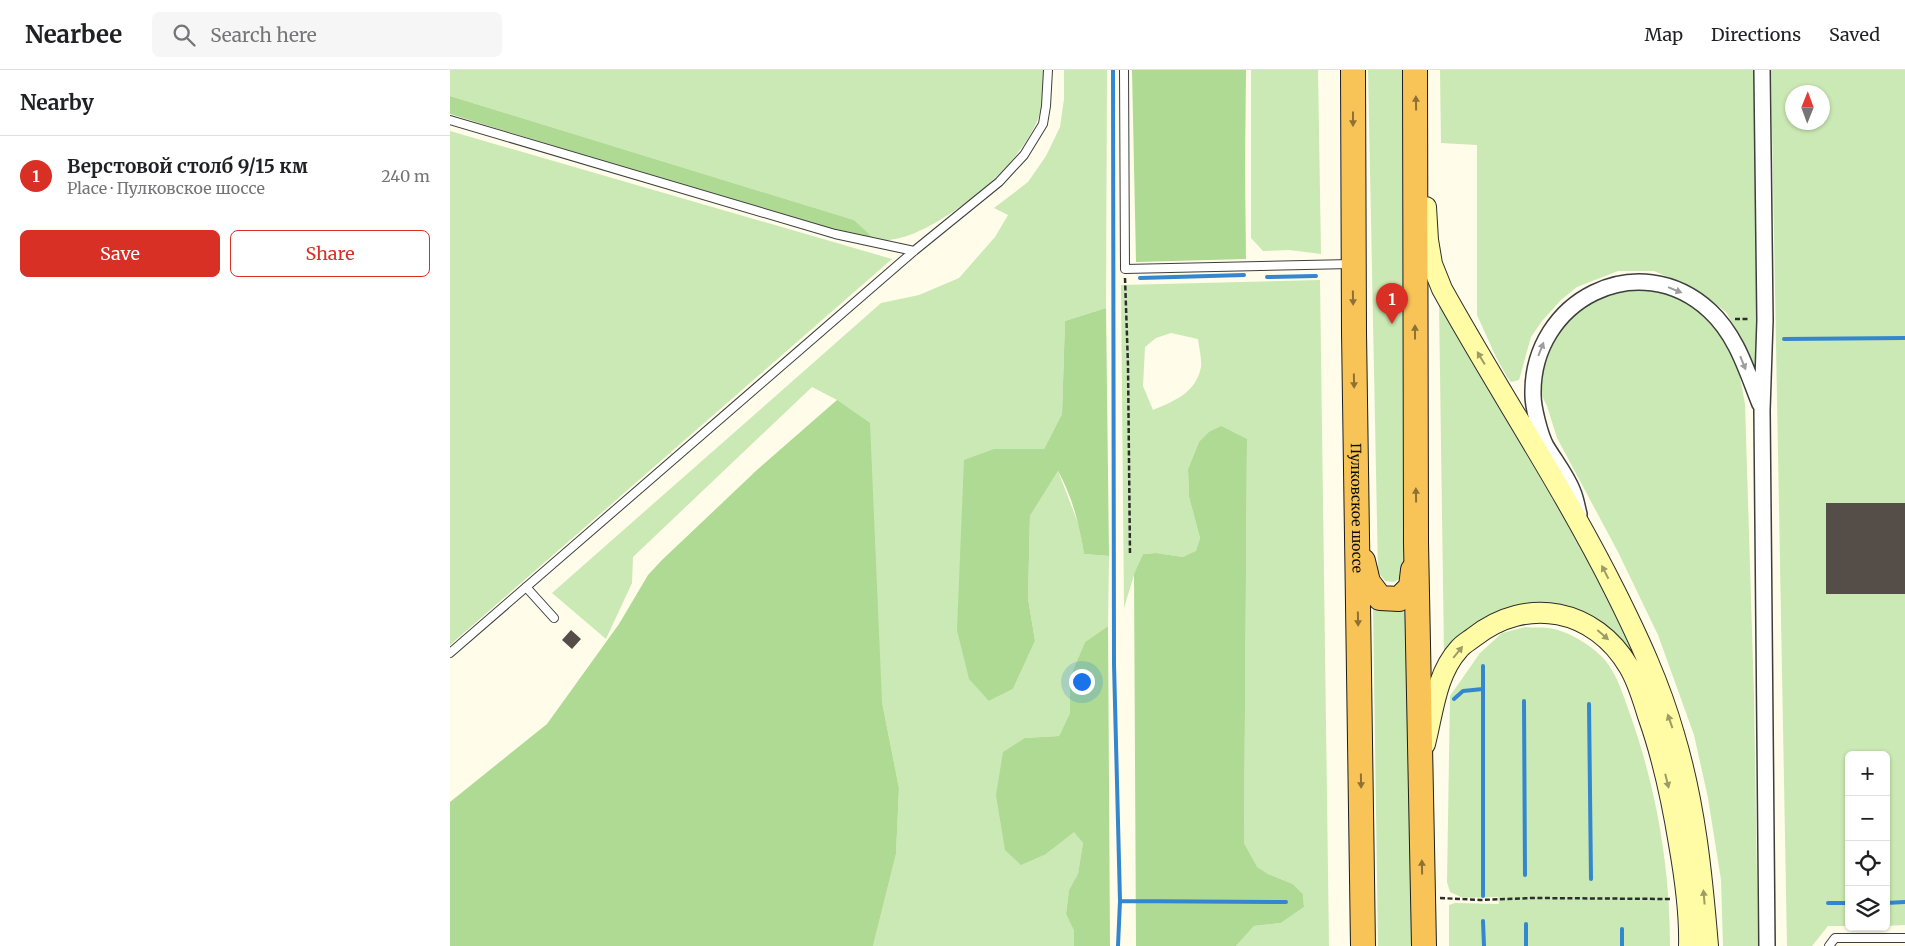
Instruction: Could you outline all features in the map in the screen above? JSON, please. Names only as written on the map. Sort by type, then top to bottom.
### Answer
[{"type":"highway","name":"Пулковское шоссе","points":[[1353,70],[1353,264],[1363,946]]},
{"type":"highway","points":[[1415,70],[1416,543],[1424,946]]},
{"type":"highway","points":[[1357,535],[1368,582],[1380,598],[1399,598],[1411,587],[1416,543]]},
{"type":"main road","points":[[1416,174],[1426,208],[1432,264],[1442,289],[1584,532],[1633,628],[1657,682],[1674,733],[1689,791],[1708,946]]},
{"type":"main road","points":[[1420,761],[1443,675],[1459,649],[1482,630],[1504,619],[1522,614],[1538,613],[1569,617],[1595,628],[1614,645],[1630,668],[1657,742],[1674,811],[1686,884],[1689,946]]},
{"type":"street","points":[[1762,70],[1767,176],[1762,410],[1767,946]]},
{"type":"street","points":[[1584,532],[1573,492],[1545,444],[1533,396],[1534,372],[1546,336],[1563,315],[1590,294],[1608,287],[1628,283],[1646,283],[1663,286],[1696,300],[1720,321],[1730,334],[1738,349],[1762,410]]},
{"type":"lane","points":[[450,653],[914,251],[999,182],[1024,155],[1043,124],[1048,70]]},
{"type":"lane","points":[[1124,70],[1125,269],[1353,264]]},
{"type":"lane","points":[[450,120],[835,234],[914,251]]},
{"type":"lane","points":[[526,587],[554,618]]},
{"type":"lane","points":[[1829,946],[1835,938],[1905,938]]},
{"type":"path","points":[[1125,269],[1130,555]]},
{"type":"path","points":[[1442,898],[1480,900],[1533,898],[1673,899]]},
{"type":"green space","points":[[450,70],[1045,70],[1043,101],[1038,119],[1024,144],[1006,167],[981,191],[945,217],[906,236],[888,240],[870,237],[854,220],[450,96]]},
{"type":"green space","points":[[1064,70],[1107,70],[1106,308],[1065,321],[1062,414],[1044,449],[994,449],[989,701],[1013,689],[1035,641],[1028,598],[1030,516],[1058,471],[1080,528],[1084,554],[1109,556],[1108,626],[1085,642],[1070,677],[1070,713],[1059,736],[1025,738],[1046,854],[1074,831],[1083,843],[1078,875],[1069,890],[1066,914],[1074,931],[1074,946],[873,946],[896,854],[899,788],[882,702],[837,400],[812,387],[633,557],[632,583],[606,639],[552,593],[881,303],[919,295],[959,278],[995,237],[1008,215],[994,208],[1028,182],[1046,156],[1060,127],[1064,99]]},
{"type":"green space","points":[[1132,70],[1246,70],[1246,259],[1136,262]]},
{"type":"green space","points":[[1251,70],[1318,70],[1321,254],[1289,250],[1263,251],[1251,238]]},
{"type":"green space","points":[[1368,70],[1405,70],[1404,568],[1401,578],[1394,582],[1385,581],[1378,572]]},
{"type":"green space","points":[[1440,70],[1756,70],[1760,375],[1756,375],[1744,343],[1726,312],[1695,289],[1654,271],[1618,271],[1577,287],[1561,300],[1542,321],[1531,337],[1519,380],[1511,382],[1496,357],[1477,315],[1477,145],[1441,143]]},
{"type":"green space","points":[[1771,70],[1905,70],[1905,925],[1890,926],[1890,751],[1845,751],[1845,926],[1828,926],[1812,946],[1787,946]]},
{"type":"green space","points":[[450,96],[854,220],[873,238],[834,232],[450,114]]},
{"type":"green space","points":[[450,131],[892,259],[450,645]]},
{"type":"green space","points":[[1320,280],[1329,946],[1236,946],[1254,926],[1281,923],[1304,907],[1303,894],[1293,884],[1256,867],[1244,843],[1247,439],[1199,442],[1188,469],[1189,497],[1200,538],[1196,552],[1183,557],[1156,553],[1143,554],[1134,575],[1124,608],[1121,285]],"holes":[[[1171,333],[1198,339],[1201,367],[1194,383],[1183,395],[1153,410],[1143,386],[1145,347],[1156,338]]]},
{"type":"green space","points":[[1624,290],[1649,291],[1676,296],[1717,324],[1738,366],[1745,404],[1754,696],[1758,946],[1723,946],[1721,880],[1708,798],[1694,735],[1658,635],[1618,552],[1557,438],[1547,406],[1538,388],[1552,338],[1572,315],[1595,299]]},
{"type":"green space","points":[[1439,302],[1568,521],[1638,655],[1693,911],[1625,645],[1616,634],[1601,621],[1572,610],[1524,608],[1509,610],[1478,621],[1462,634],[1444,654]]},
{"type":"green space","points":[[1106,308],[1109,556],[1084,554],[1075,511],[1058,471],[1030,516],[1028,598],[1035,641],[1013,689],[989,701],[969,679],[957,630],[964,460],[994,449],[1044,449],[1062,414],[1065,321]]},
{"type":"green space","points":[[837,400],[870,423],[882,702],[899,788],[896,854],[873,946],[450,946],[450,802],[547,724],[619,624],[648,575],[758,469]]},
{"type":"green space","points":[[1221,426],[1247,439],[1244,843],[1257,867],[1268,874],[1293,884],[1303,894],[1304,907],[1281,923],[1254,926],[1236,946],[1136,946],[1134,574],[1143,554],[1156,553],[1183,557],[1196,551],[1200,538],[1189,497],[1188,469],[1199,442],[1209,432]]},
{"type":"green space","points":[[1373,606],[1390,611],[1407,608],[1412,946],[1378,946]]},
{"type":"green space","points":[[1108,626],[1110,946],[1074,946],[1074,931],[1066,914],[1069,890],[1078,874],[1083,843],[1074,832],[1046,854],[1021,865],[1005,850],[996,795],[1003,752],[1025,738],[1059,736],[1070,713],[1070,677],[1085,642]]},
{"type":"green space","points":[[1525,627],[1555,629],[1578,639],[1604,659],[1617,679],[1640,745],[1655,801],[1668,888],[1670,946],[1449,946],[1449,905],[1455,903],[1499,904],[1498,897],[1463,898],[1450,892],[1447,882],[1450,696],[1480,653],[1502,633]]},
{"type":"building","points":[[1826,503],[1905,503],[1905,594],[1826,594]]},
{"type":"building","points":[[571,630],[581,639],[572,649],[562,640]]},
{"type":"waterway","points":[[1113,70],[1114,664],[1120,901]]},
{"type":"waterway","points":[[1140,278],[1244,275]]},
{"type":"waterway","points":[[1267,277],[1316,276]]},
{"type":"waterway","points":[[1784,339],[1905,338]]},
{"type":"waterway","points":[[1483,666],[1483,896]]},
{"type":"waterway","points":[[1454,699],[1463,691],[1483,689]]},
{"type":"waterway","points":[[1524,701],[1525,875]]},
{"type":"waterway","points":[[1589,704],[1591,879]]},
{"type":"waterway","points":[[1118,946],[1120,901],[1286,902]]},
{"type":"waterway","points":[[1890,903],[1905,902]]},
{"type":"waterway","points":[[1828,903],[1845,903]]},
{"type":"waterway","points":[[1483,921],[1484,946]]},
{"type":"waterway","points":[[1526,924],[1526,946]]},
{"type":"waterway","points":[[1622,929],[1622,946]]},
{"type":"place","name":"Верстовой столб 9/15 км","points":[[1392,324]]}]
